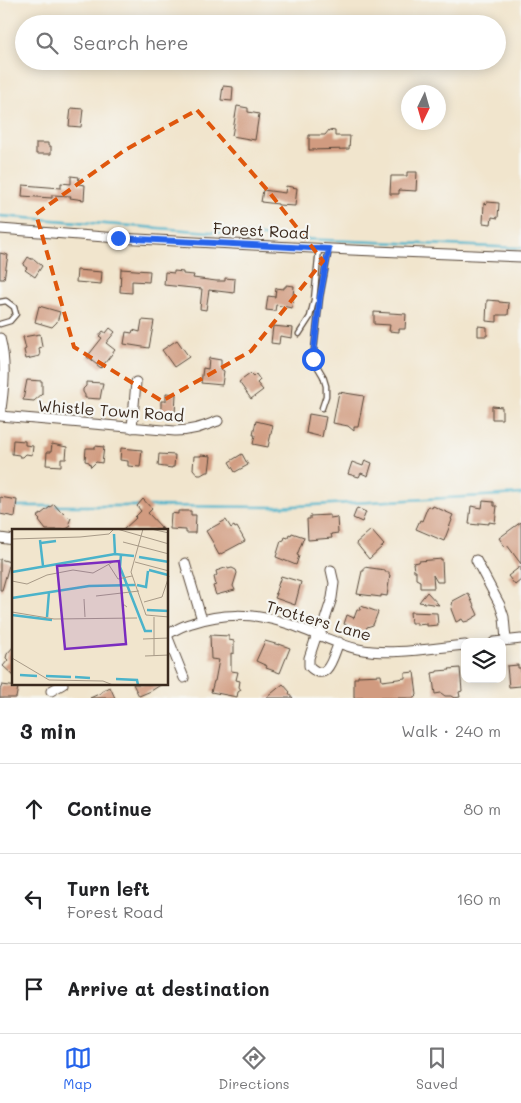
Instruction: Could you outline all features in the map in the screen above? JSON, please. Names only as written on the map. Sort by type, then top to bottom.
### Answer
[{"type":"street","name":"Forest Road","points":[[0,229],[118,238],[521,257]]},
{"type":"street","points":[[0,338],[4,352],[5,367],[0,416]]},
{"type":"street","points":[[132,428],[136,382]]},
{"type":"street","name":"Whistle Town Road","points":[[0,416],[175,431],[189,431],[201,428],[218,420]]},
{"type":"street","points":[[476,560],[500,605],[504,617],[506,638]]},
{"type":"street","points":[[185,563],[202,620]]},
{"type":"street","points":[[332,570],[334,583],[332,598],[309,658],[310,666],[318,672],[324,672],[328,668],[339,642]]},
{"type":"street","name":"Trotters Lane","points":[[169,634],[190,623],[226,615],[282,622],[357,649],[392,652],[461,645]]},
{"type":"street","points":[[506,640],[521,639]]},
{"type":"street","points":[[169,640],[184,678]]},
{"type":"street","points":[[51,691],[60,686]]},
{"type":"lane","points":[[299,334],[310,318],[314,300],[319,248]]},
{"type":"lane","points":[[322,408],[326,396],[326,386],[323,376],[313,359],[320,297],[329,249]]},
{"type":"lane","points":[[0,302],[6,301],[14,306],[16,314],[10,321],[0,324]]},
{"type":"highlighted area","points":[[197,110],[269,192],[323,261],[251,351],[162,401],[74,347],[36,214],[125,150]]},
{"type":"building","points":[[223,86],[233,87],[232,101],[221,100]]},
{"type":"building","points":[[237,106],[248,108],[248,112],[259,114],[255,140],[232,136]]},
{"type":"building","points":[[71,108],[83,109],[81,127],[69,126]]},
{"type":"building","points":[[329,130],[335,131],[335,136],[350,136],[349,149],[309,150],[309,135],[325,135]]},
{"type":"building","points":[[36,143],[48,143],[48,146],[51,146],[51,154],[36,154]]},
{"type":"building","points":[[407,172],[417,172],[416,191],[399,190],[399,194],[390,194],[391,176],[407,176]]},
{"type":"building","points":[[71,176],[79,177],[78,184],[85,185],[84,200],[70,198],[71,196],[52,195],[52,198],[22,196],[23,185],[61,188],[61,183],[71,184]]},
{"type":"building","points":[[286,186],[297,188],[295,206],[261,202],[263,190],[285,193]]},
{"type":"building","points":[[487,202],[499,203],[498,218],[492,217],[491,224],[483,223],[484,203],[487,204]]},
{"type":"building","points":[[0,253],[8,255],[4,279],[0,279]]},
{"type":"building","points":[[28,257],[34,259],[42,266],[35,277],[25,270],[27,268],[23,265]]},
{"type":"building","points":[[121,269],[150,271],[149,282],[132,281],[132,293],[120,292]]},
{"type":"building","points":[[77,270],[102,272],[101,284],[76,282]]},
{"type":"building","points":[[174,271],[194,275],[193,278],[216,281],[225,281],[225,278],[235,279],[234,293],[209,290],[206,310],[200,309],[202,289],[164,285],[165,272],[174,273]]},
{"type":"building","points":[[286,285],[294,286],[292,308],[276,305],[275,311],[266,310],[268,296],[275,297],[276,288],[284,289]]},
{"type":"building","points":[[487,300],[509,303],[508,315],[497,315],[497,322],[486,321]]},
{"type":"building","points":[[39,306],[60,312],[57,322],[52,327],[35,322]]},
{"type":"building","points":[[374,312],[406,314],[405,329],[399,329],[399,332],[389,331],[390,325],[374,324]]},
{"type":"building","points":[[142,320],[154,321],[149,348],[124,344],[126,332],[132,333],[133,330],[140,332]]},
{"type":"building","points":[[273,326],[293,328],[292,338],[280,336],[279,344],[271,343]]},
{"type":"building","points":[[478,326],[487,327],[487,336],[478,336]]},
{"type":"building","points":[[110,328],[115,332],[106,343],[115,350],[101,368],[87,357],[102,338],[99,336],[103,331],[106,333]]},
{"type":"building","points":[[40,334],[42,347],[39,348],[40,356],[26,359],[23,337]]},
{"type":"building","points":[[177,340],[189,357],[174,367],[162,350]]},
{"type":"building","points":[[209,358],[221,360],[221,369],[224,371],[222,385],[201,383],[203,368],[208,369]]},
{"type":"building","points":[[250,374],[253,377],[256,374],[260,380],[257,383],[263,390],[251,399],[239,382]]},
{"type":"building","points":[[27,380],[42,381],[42,394],[34,401],[23,400]]},
{"type":"building","points":[[86,382],[103,383],[100,399],[85,398],[83,389],[86,386]]},
{"type":"building","points":[[339,392],[364,396],[358,427],[354,427],[354,431],[348,426],[333,423]]},
{"type":"building","points":[[166,393],[176,394],[175,415],[161,414],[161,401],[166,401]]},
{"type":"building","points":[[492,406],[502,407],[502,419],[492,419]]},
{"type":"building","points":[[309,414],[326,417],[322,437],[306,433]]},
{"type":"building","points":[[256,421],[273,425],[268,447],[253,444]]},
{"type":"building","points":[[13,440],[25,441],[25,445],[33,446],[32,455],[26,454],[20,457],[19,455],[12,454]]},
{"type":"building","points":[[52,444],[67,447],[66,459],[61,459],[61,466],[46,465],[47,452],[51,452]]},
{"type":"building","points":[[95,446],[104,447],[102,463],[96,462],[91,467],[89,462],[85,461],[86,448],[95,448]]},
{"type":"building","points":[[121,448],[142,450],[140,467],[128,466],[128,461],[120,460]]},
{"type":"building","points":[[159,454],[175,455],[174,467],[158,466]]},
{"type":"building","points":[[242,454],[248,465],[235,472],[229,462]]},
{"type":"building","points":[[194,456],[211,456],[209,472],[198,475],[193,469]]},
{"type":"building","points":[[365,460],[372,463],[368,476],[361,473],[359,477],[348,474],[352,462],[363,466]]},
{"type":"building","points":[[0,497],[17,500],[15,517],[0,514]]},
{"type":"building","points":[[143,499],[152,509],[148,513],[163,529],[124,529],[141,511],[137,506]]},
{"type":"building","points":[[483,501],[494,502],[494,506],[497,506],[495,523],[469,524],[471,506],[482,508]]},
{"type":"building","points":[[54,504],[60,511],[71,518],[69,523],[71,526],[66,529],[45,529],[37,517]]},
{"type":"building","points":[[428,506],[432,508],[433,506],[453,515],[444,541],[416,529],[420,520],[422,521]]},
{"type":"building","points":[[357,508],[366,512],[362,522],[353,518]]},
{"type":"building","points":[[178,511],[191,511],[191,515],[196,515],[195,533],[186,533],[186,530],[170,529],[171,513],[178,514]]},
{"type":"building","points":[[330,515],[330,518],[337,517],[338,533],[331,534],[332,538],[308,540],[307,519],[310,519],[310,516]]},
{"type":"building","points":[[226,520],[231,528],[237,527],[245,541],[219,555],[206,531]]},
{"type":"building","points":[[521,522],[521,564],[507,545],[505,547],[499,538]]},
{"type":"building","points":[[371,530],[384,545],[369,559],[356,543]]},
{"type":"building","points":[[292,533],[304,537],[297,555],[299,556],[296,565],[276,557],[281,541],[285,537],[288,538],[289,534],[291,535]]},
{"type":"building","points":[[0,559],[10,562],[2,590],[0,590]]},
{"type":"building","points":[[442,559],[443,582],[437,582],[433,575],[434,588],[420,588],[420,581],[416,579],[413,563]]},
{"type":"building","points":[[521,566],[521,580],[515,585],[508,576]]},
{"type":"building","points":[[228,567],[228,569],[236,570],[237,573],[233,586],[235,590],[216,595],[213,586],[216,585],[214,577],[217,575],[216,571]]},
{"type":"building","points":[[364,567],[389,572],[387,596],[357,594]]},
{"type":"building","points":[[281,576],[301,582],[295,605],[275,598]]},
{"type":"building","points":[[427,592],[439,605],[419,602]]},
{"type":"building","points":[[468,593],[478,615],[468,621],[464,622],[462,619],[456,622],[451,609],[453,601]]},
{"type":"building","points":[[361,606],[378,612],[373,625],[367,627],[365,632],[344,624],[347,615],[354,618]]},
{"type":"building","points":[[410,612],[437,613],[438,625],[427,626],[427,624],[417,625],[417,623],[411,623]]},
{"type":"building","points":[[210,635],[229,636],[229,640],[234,641],[234,654],[231,653],[231,671],[238,672],[236,680],[240,681],[239,687],[241,690],[238,692],[237,697],[211,692],[219,660],[211,659]]},
{"type":"building","points":[[265,641],[290,648],[280,673],[266,668],[267,666],[256,661]]},
{"type":"building","points":[[12,648],[12,674],[3,666],[8,660],[6,658]]},
{"type":"building","points":[[518,665],[518,668],[521,668],[521,686],[509,687],[507,666]]},
{"type":"building","points":[[460,668],[462,691],[459,692],[460,697],[454,698],[441,693],[435,694],[432,673]]},
{"type":"building","points":[[414,672],[417,695],[414,698],[354,698],[354,678],[358,678],[358,676],[381,675],[382,681],[405,678],[405,673]]},
{"type":"building","points":[[283,684],[293,698],[266,698]]},
{"type":"building","points":[[2,685],[18,687],[16,698],[0,698]]},
{"type":"building","points":[[134,686],[159,686],[151,691],[139,696]]},
{"type":"building","points":[[110,687],[115,698],[90,698],[101,693]]},
{"type":"waterway","points":[[0,216],[302,239],[521,248]]},
{"type":"waterway","points":[[148,506],[275,507],[521,494]]},
{"type":"waterway","points":[[13,506],[140,506]]},
{"type":"route","points":[[118,238],[329,249],[320,297],[313,359]]}]
